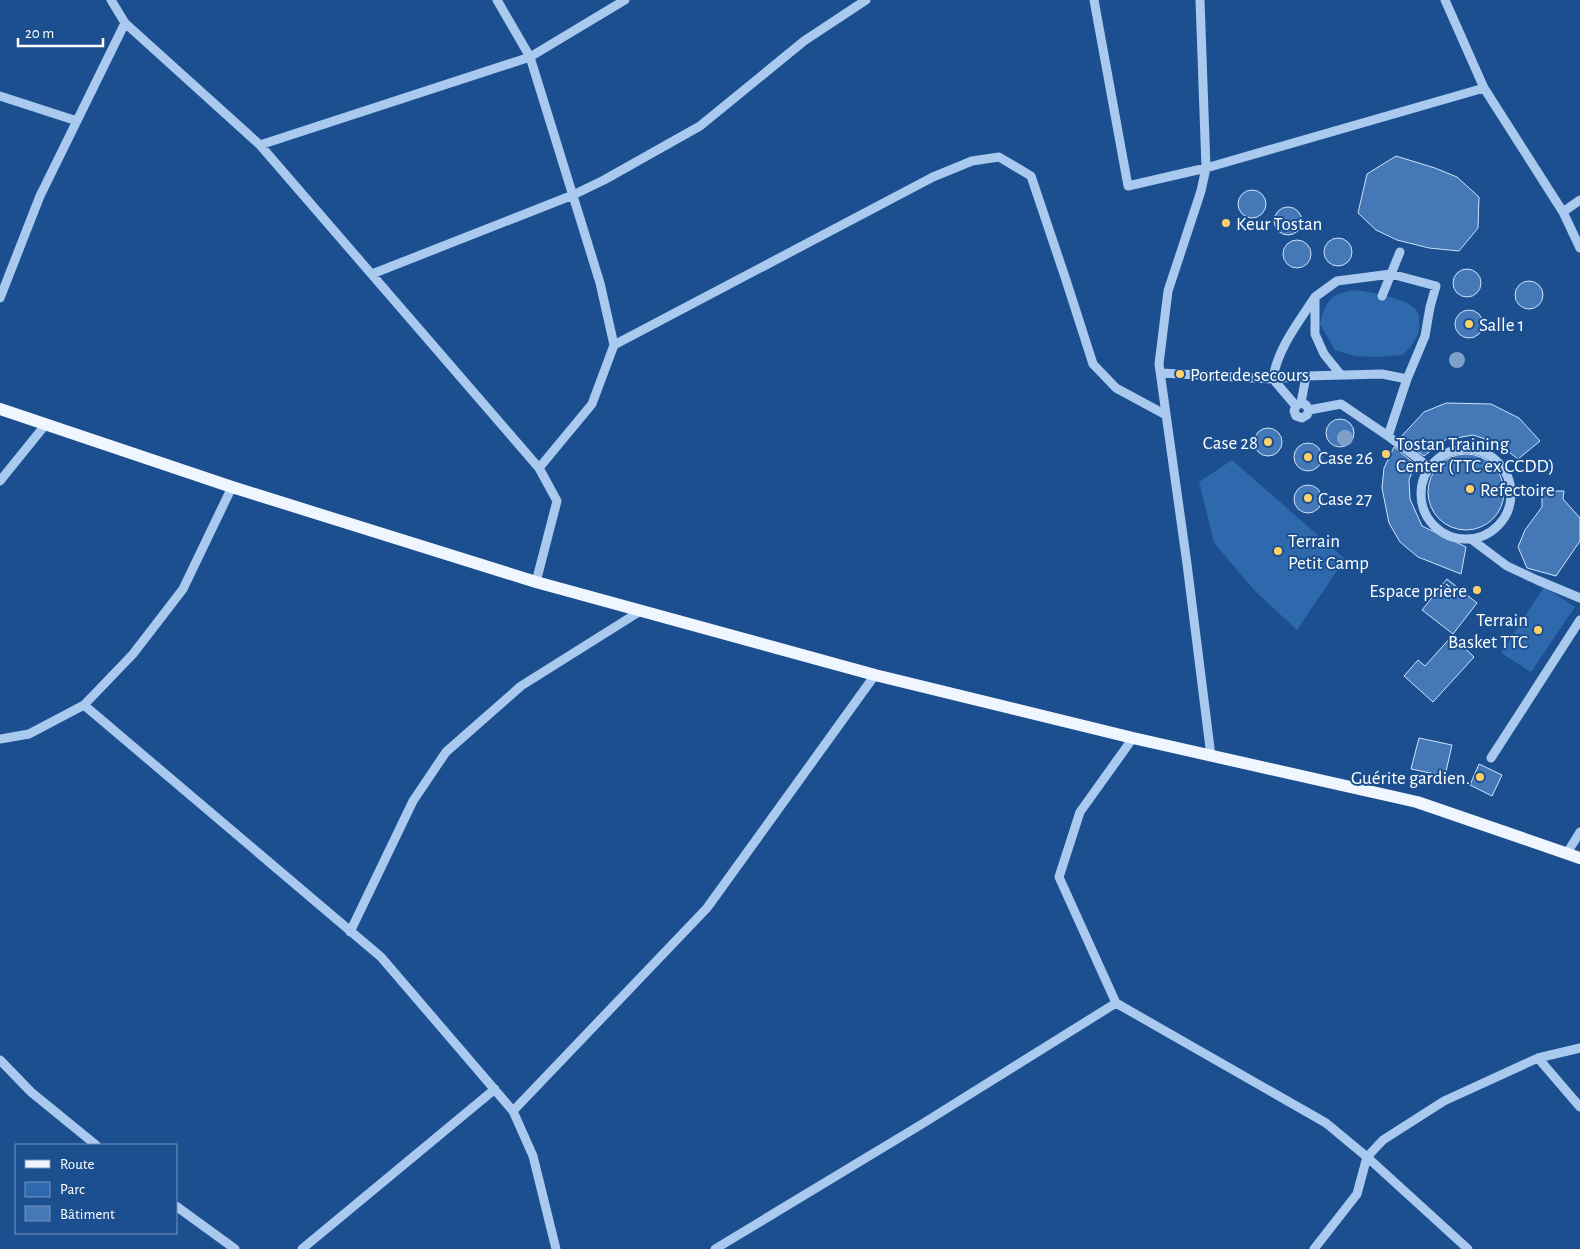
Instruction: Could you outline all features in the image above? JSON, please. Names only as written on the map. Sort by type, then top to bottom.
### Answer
[{"type":"main road","points":[[0,410],[232,487],[536,582],[875,675],[1133,738],[1417,802],[1580,858]]},
{"type":"street","points":[[111,0],[124,23],[260,145],[540,468],[557,501],[536,582]]},
{"type":"street","points":[[497,0],[530,57],[600,283],[614,345],[592,404],[540,468]]},
{"type":"street","points":[[260,145],[530,57],[625,0]]},
{"type":"street","points":[[372,274],[604,180],[700,126],[804,42],[866,0]]},
{"type":"street","points":[[1094,0],[1128,186],[1206,168],[1484,88]]},
{"type":"street","points":[[1200,0],[1206,168],[1201,191],[1168,291],[1159,364],[1188,564],[1211,756]]},
{"type":"street","points":[[1446,0],[1484,88],[1563,212],[1580,248]]},
{"type":"street","points":[[0,298],[40,196],[124,23]]},
{"type":"street","points":[[0,96],[77,121]]},
{"type":"street","points":[[614,345],[932,177],[972,162],[999,157],[1030,176],[1093,364],[1116,388],[1166,415]]},
{"type":"street","points":[[1563,212],[1580,200]]},
{"type":"street","points":[[1382,296],[1400,252]]},
{"type":"street","points":[[1273,379],[1275,364],[1315,297],[1336,281],[1391,274],[1436,286],[1425,336],[1407,379],[1388,436]]},
{"type":"street","points":[[1315,297],[1315,334],[1324,354],[1341,375]]},
{"type":"street","points":[[1161,373],[1273,379],[1382,374],[1407,379]]},
{"type":"street","points":[[1306,376],[1298,404],[1294,411],[1296,416],[1302,418],[1307,415],[1309,410]]},
{"type":"street","points":[[1273,379],[1298,404],[1306,405],[1309,410]]},
{"type":"street","points":[[1309,410],[1341,404],[1429,467]]},
{"type":"street","points":[[0,481],[46,424]]},
{"type":"street","points":[[1462,449],[1476,450],[1489,454],[1500,463],[1508,475],[1511,503],[1505,516],[1496,528],[1484,535],[1471,539],[1456,538],[1443,533],[1432,524],[1425,512],[1421,498],[1422,484],[1429,467],[1448,452],[1462,449]]},
{"type":"street","points":[[0,739],[29,734],[84,705],[133,654],[183,589],[232,487]]},
{"type":"street","points":[[1471,539],[1506,566],[1580,598]]},
{"type":"street","points":[[350,932],[413,801],[446,752],[521,686],[642,610]]},
{"type":"street","points":[[1491,758],[1580,620]]},
{"type":"street","points":[[513,1111],[707,908],[875,675]]},
{"type":"street","points":[[84,705],[381,957],[513,1111],[533,1156],[556,1249]]},
{"type":"street","points":[[1133,738],[1080,812],[1059,877],[1116,1002],[1326,1122],[1468,1249]]},
{"type":"street","points":[[1567,854],[1580,832]]},
{"type":"street","points":[[715,1249],[922,1124],[1116,1002]]},
{"type":"street","points":[[1314,1249],[1357,1194],[1367,1157],[1384,1140],[1444,1101],[1538,1058],[1580,1048]]},
{"type":"street","points":[[1538,1058],[1580,1107]]},
{"type":"street","points":[[0,1060],[31,1092],[95,1144]]},
{"type":"street","points":[[302,1249],[495,1089]]},
{"type":"street","points":[[178,1207],[235,1249]]},
{"type":"green space","points":[[1354,290],[1378,294],[1405,302],[1417,311],[1419,331],[1413,344],[1403,355],[1355,356],[1335,350],[1320,324],[1322,316],[1327,304],[1334,296]]},
{"type":"green space","name":"Terrain Petit Camp","points":[[1232,460],[1345,559],[1297,630],[1255,591],[1214,543],[1199,482]]},
{"type":"green space","name":"Terrain Basket TTC","points":[[1544,587],[1575,607],[1531,672],[1501,653]]},
{"type":"building","points":[[1396,156],[1457,177],[1479,197],[1478,228],[1459,251],[1429,248],[1397,240],[1376,230],[1358,213],[1367,174]]},
{"type":"building","points":[[1252,190],[1262,194],[1266,204],[1262,214],[1252,218],[1242,214],[1238,204],[1242,194]]},
{"type":"building","points":[[1288,207],[1298,211],[1302,221],[1298,231],[1288,235],[1278,231],[1274,221],[1278,211]]},
{"type":"building","points":[[1338,238],[1348,242],[1352,252],[1348,262],[1338,266],[1328,262],[1324,252],[1328,242]]},
{"type":"building","points":[[1297,240],[1307,244],[1311,254],[1307,264],[1297,268],[1287,264],[1283,254],[1287,244]]},
{"type":"building","points":[[1467,269],[1477,273],[1481,283],[1477,293],[1467,297],[1457,293],[1453,283],[1457,273]]},
{"type":"building","points":[[1529,281],[1539,285],[1543,295],[1539,305],[1529,309],[1519,305],[1515,295],[1519,285]]},
{"type":"building","name":"Salle 1","points":[[1469,310],[1479,314],[1483,324],[1479,334],[1469,338],[1459,334],[1455,324],[1459,314]]},
{"type":"building","points":[[1446,403],[1491,404],[1519,418],[1540,441],[1518,459],[1497,443],[1473,435],[1445,440],[1424,456],[1399,439],[1424,412]]},
{"type":"building","points":[[1340,419],[1350,423],[1354,433],[1350,443],[1340,447],[1330,443],[1326,433],[1330,423]]},
{"type":"building","name":"Case 28","points":[[1268,428],[1278,432],[1282,442],[1278,452],[1268,456],[1258,452],[1254,442],[1258,432]]},
{"type":"building","name":"Case 26","points":[[1308,443],[1318,447],[1322,457],[1318,467],[1308,471],[1298,467],[1294,457],[1298,447]]},
{"type":"building","points":[[1394,447],[1415,464],[1409,480],[1410,499],[1422,526],[1466,547],[1461,574],[1418,557],[1400,542],[1389,523],[1382,488],[1384,468]]},
{"type":"building","points":[[1466,454],[1481,457],[1493,465],[1501,477],[1504,492],[1501,507],[1493,519],[1481,527],[1466,530],[1451,527],[1439,519],[1431,507],[1428,492],[1431,477],[1439,465],[1451,457]]},
{"type":"building","name":"Case 27","points":[[1308,485],[1318,489],[1322,499],[1318,509],[1308,513],[1298,509],[1294,499],[1298,489]]},
{"type":"building","points":[[1542,491],[1564,491],[1563,499],[1580,518],[1580,541],[1556,576],[1527,568],[1518,547],[1525,530],[1542,507]]},
{"type":"building","points":[[1447,579],[1477,603],[1453,634],[1422,610]]},
{"type":"building","points":[[1452,636],[1474,657],[1433,702],[1404,676],[1418,660],[1425,666]]},
{"type":"building","points":[[1419,738],[1452,745],[1445,776],[1411,769]]},
{"type":"building","points":[[1479,764],[1502,775],[1492,796],[1470,785]]},
{"type":"place","name":"Keur Tostan","points":[[1226,223]]},
{"type":"place","name":"Salle 1","points":[[1469,324]]},
{"type":"place","name":"Porte de secours","points":[[1180,374]]},
{"type":"place","name":"Case 28","points":[[1268,442]]},
{"type":"place","name":"Tostan Training Center (TTC ex CCDD)","points":[[1386,454]]},
{"type":"place","name":"Case 26","points":[[1308,457]]},
{"type":"place","name":"Refectoire","points":[[1470,489]]},
{"type":"place","name":"Case 27","points":[[1308,498]]},
{"type":"place","name":"Terrain Petit Camp","points":[[1278,551]]},
{"type":"place","name":"Espace prière","points":[[1477,590]]},
{"type":"place","name":"Terrain Basket TTC","points":[[1538,630]]},
{"type":"place","name":"Guérite gardien.","points":[[1480,777]]}]
